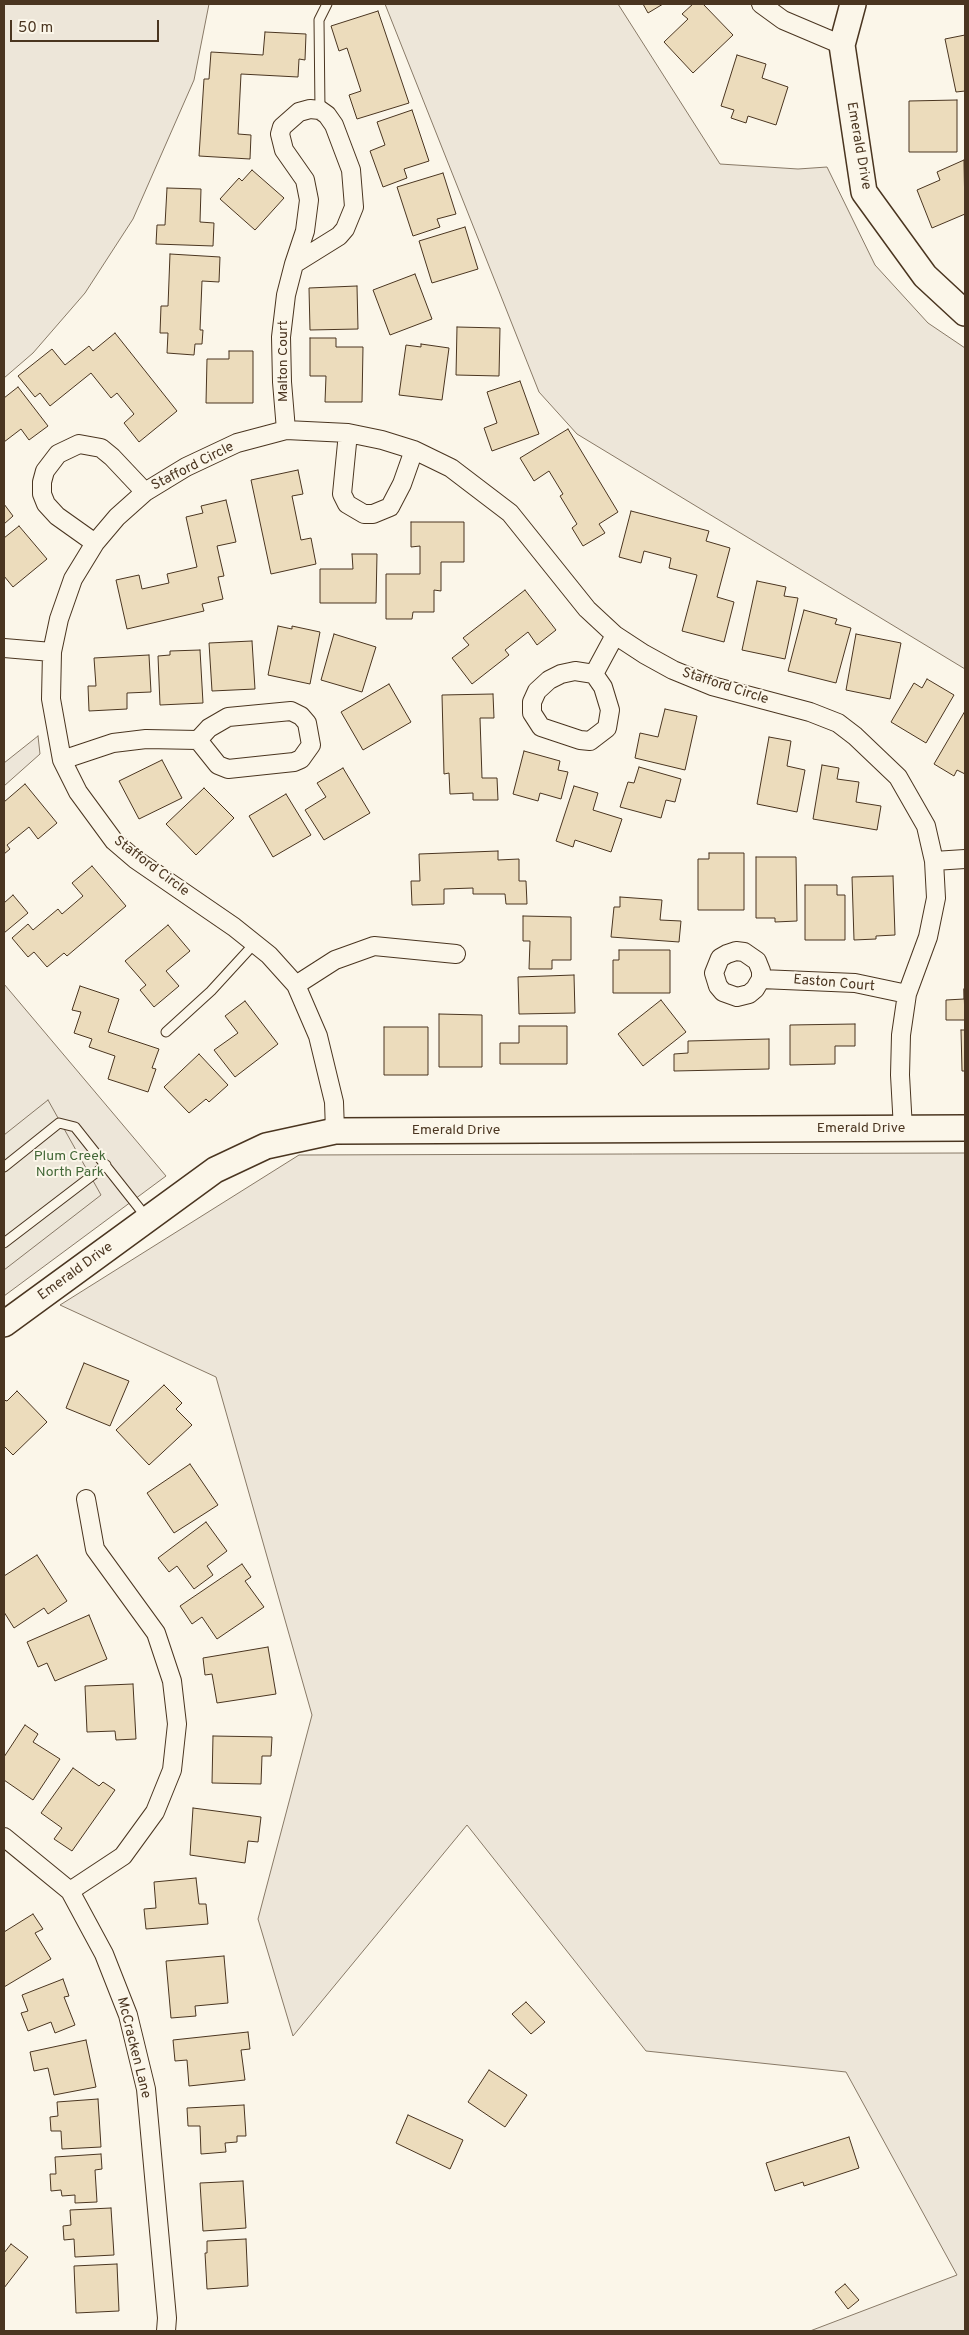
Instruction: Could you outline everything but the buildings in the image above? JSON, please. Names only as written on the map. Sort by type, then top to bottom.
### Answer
[{"type":"street","points":[[761,4],[783,20],[842,45]]},
{"type":"street","name":"Emerald Drive","points":[[853,4],[842,45],[864,192],[925,276],[965,313]]},
{"type":"street","name":"Malton Court","points":[[286,430],[281,337],[286,295],[305,231],[309,200],[305,180],[284,150],[280,134],[282,127],[299,112],[310,109],[320,110]]},
{"type":"street","points":[[294,264],[339,236],[344,230],[354,208],[351,170],[334,126],[327,115],[320,110]]},
{"type":"street","name":"Stafford Circle","points":[[335,1131],[334,1102],[318,1036],[296,985],[269,955],[254,943],[135,859],[114,840],[78,792],[62,760],[51,699],[52,652],[59,619],[73,579],[95,543],[117,517],[145,492],[186,467],[237,443],[286,430],[348,433],[382,440],[414,450],[451,468],[510,513],[587,609],[615,635],[673,670],[712,686],[810,712],[838,723],[856,736],[898,776],[926,826],[934,861],[936,898],[928,938],[908,994],[901,1036],[900,1075],[903,1129]]},
{"type":"street","points":[[348,433],[342,494],[347,504],[364,514],[373,514],[390,507],[402,484],[414,450]]},
{"type":"street","points":[[95,543],[57,516],[46,504],[42,494],[42,482],[45,471],[58,454],[79,444],[101,448],[145,492]]},
{"type":"street","points":[[594,674],[615,635]]},
{"type":"street","points":[[4,648],[52,652]]},
{"type":"street","points":[[575,671],[594,674],[603,687],[610,710],[607,728],[590,741],[580,740],[541,727],[532,713],[532,702],[538,690],[549,680],[561,674],[575,671]]},
{"type":"street","points":[[62,760],[113,743],[146,739],[198,740],[209,728],[228,717],[291,711],[301,716],[307,723],[311,745],[301,759],[294,762],[228,769],[218,765],[206,753],[198,740]]},
{"type":"street","points":[[934,861],[965,858]]},
{"type":"street","points":[[296,985],[335,960],[374,946],[456,954]]},
{"type":"street","name":"Easton Court","points":[[760,979],[855,983],[908,994]]},
{"type":"street","name":"Emerald Drive","points":[[4,1324],[214,1170],[266,1146],[335,1131],[965,1128]]},
{"type":"street","points":[[70,1891],[123,1856],[155,1812],[172,1770],[178,1724],[172,1681],[156,1633],[95,1549],[86,1499]]},
{"type":"street","name":"McCracken Lane","points":[[4,1837],[70,1891],[104,1954],[128,2015],[146,2089],[167,2318],[166,2331]]},
{"type":"lane","points":[[320,110],[319,20],[327,4]]},
{"type":"lane","points":[[166,1032],[211,991],[254,943]]},
{"type":"lane","points":[[4,1167],[59,1123],[75,1127],[148,1220]]},
{"type":"lane","points":[[4,1243],[106,1166]]},
{"type":"green space","points":[[4,4],[209,4],[194,80],[133,219],[85,293],[33,353],[4,378]]},
{"type":"green space","points":[[385,4],[618,4],[720,164],[798,169],[827,167],[875,265],[928,323],[965,348],[965,669],[577,434],[539,392]]},
{"type":"green space","points":[[38,736],[40,754],[4,786],[4,763]]},
{"type":"green space","name":"Plum Creek North Park","points":[[4,984],[166,1176],[4,1296]]},
{"type":"green space","points":[[965,1153],[965,2331],[810,2331],[957,2275],[846,2072],[646,2051],[467,1825],[293,2036],[258,1919],[312,1715],[216,1377],[60,1305],[299,1155]]},
{"type":"shaded area","points":[[48,1100],[101,1195],[4,1270],[4,1135]]}]
